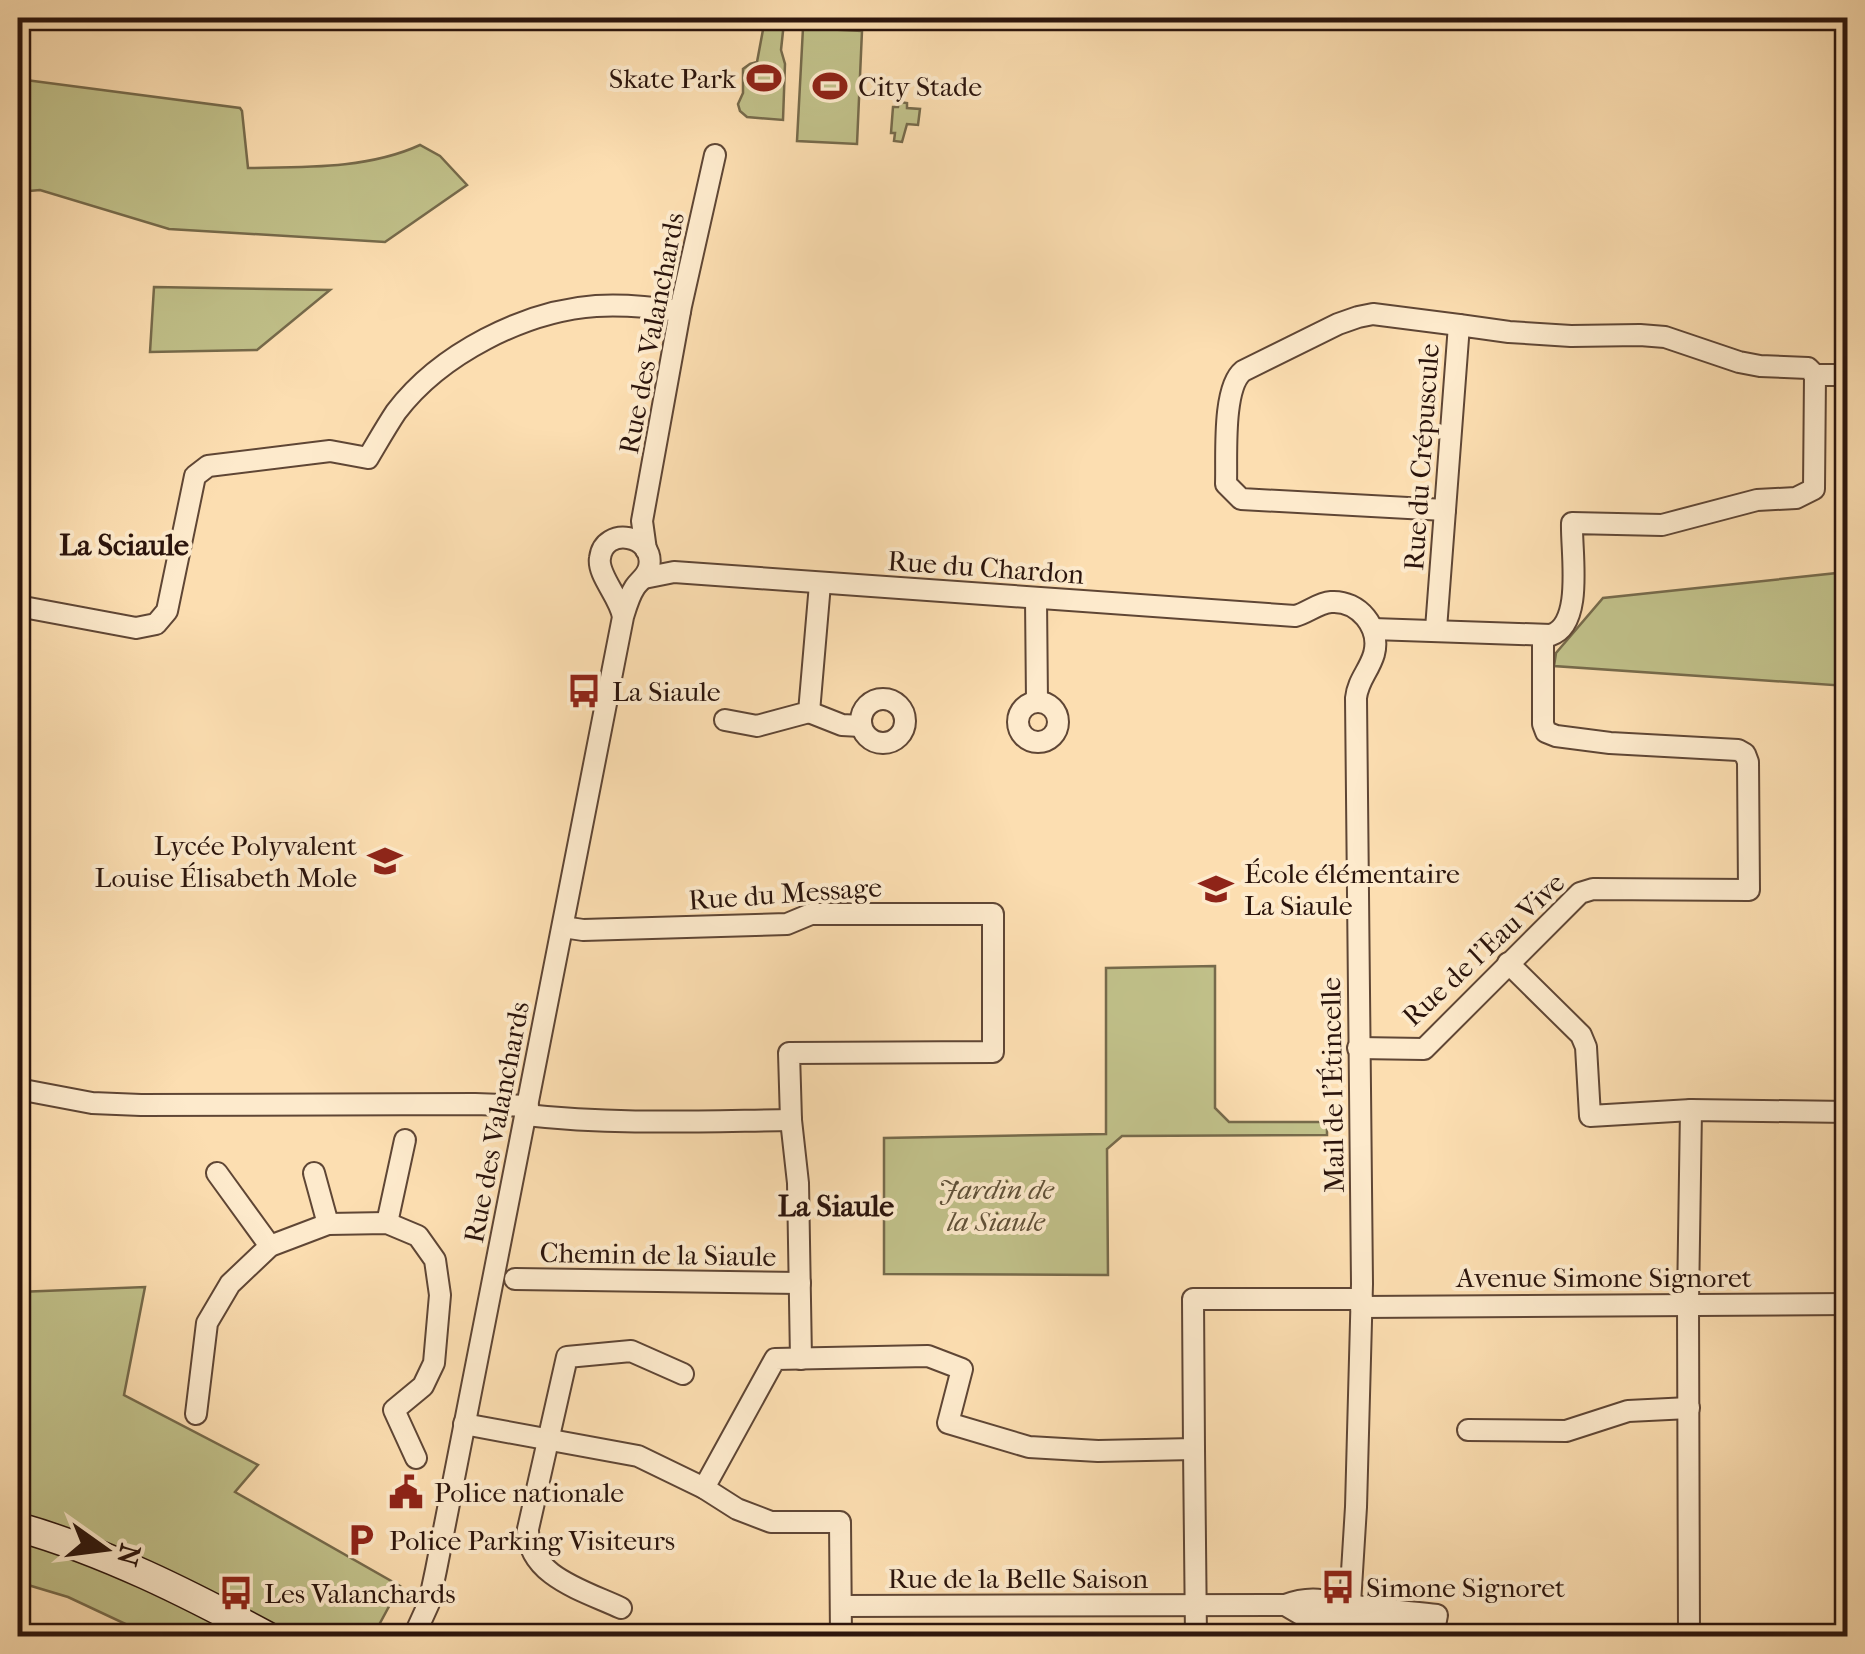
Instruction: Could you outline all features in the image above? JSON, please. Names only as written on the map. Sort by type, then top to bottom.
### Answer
[{"type":"main road","points":[[18,1527],[92,1551],[156,1579],[267,1636]]},
{"type":"street","name":"Rue des Valanchards","points":[[648,553],[642,521],[680,311],[716,156]]},
{"type":"street","points":[[18,606],[136,628],[156,624],[166,611],[195,476],[208,466],[330,451],[368,458],[398,410],[415,392],[460,354],[485,339],[542,317],[593,306],[680,311]]},
{"type":"street","points":[[1446,510],[1241,499],[1226,484],[1229,403],[1236,377],[1243,371],[1358,316],[1373,314],[1458,325]]},
{"type":"street","name":"Rue du Crépuscule","points":[[1436,629],[1458,325],[1571,336],[1665,338],[1739,362],[1808,368],[1814,374],[1848,375]]},
{"type":"street","points":[[1373,629],[1543,636],[1559,632],[1570,618],[1572,607],[1572,523],[1662,525],[1757,500],[1796,498],[1814,489],[1814,374]]},
{"type":"street","points":[[623,616],[619,600],[601,571],[600,554],[612,540],[626,537],[642,521]]},
{"type":"street","points":[[608,580],[623,587],[642,580],[649,567],[648,553],[639,541],[626,537]]},
{"type":"street","name":"Rue du Chardon","points":[[648,553],[674,572]]},
{"type":"street","name":"Rue du Chardon","points":[[642,580],[674,572],[1294,616],[1330,602],[1357,609],[1373,629]]},
{"type":"street","name":"Rue des Valanchards","points":[[414,1636],[429,1603],[623,616],[631,594],[642,580]]},
{"type":"street","points":[[809,712],[820,584]]},
{"type":"street","points":[[1036,598],[1037,702]]},
{"type":"street","name":"Mail de l'Étincelle","points":[[1349,1621],[1361,1303],[1356,698],[1360,678],[1375,652],[1373,629]]},
{"type":"street","name":"Rue de l'Eau Vive","points":[[1358,1048],[1424,1048],[1580,893],[1593,889],[1749,890],[1748,762],[1744,754],[1738,750],[1610,743],[1546,732],[1543,636]]},
{"type":"street","points":[[725,720],[757,726],[809,712],[842,724],[861,726]]},
{"type":"street","name":"Rue du Message","points":[[563,927],[602,930],[786,924],[812,914],[994,914],[993,1052],[789,1052],[791,1120]]},
{"type":"street","points":[[1508,963],[1582,1035],[1590,1116],[1691,1110],[1848,1112]]},
{"type":"street","points":[[18,1089],[92,1103],[475,1104],[527,1110],[555,1120],[791,1120],[798,1182],[801,1359]]},
{"type":"street","points":[[1689,1636],[1691,1110]]},
{"type":"street","points":[[387,1223],[405,1140]]},
{"type":"street","points":[[314,1172],[328,1224]]},
{"type":"street","points":[[216,1174],[270,1246]]},
{"type":"street","points":[[196,1414],[207,1323],[230,1284],[270,1246],[328,1224],[387,1223],[418,1236],[435,1260],[440,1295],[434,1363],[423,1386],[394,1410],[416,1458]]},
{"type":"street","name":"Chemin de la Siaule","points":[[515,1280],[800,1283]]},
{"type":"street","name":"Avenue Simone Signoret","points":[[1194,1448],[1193,1299],[1848,1304]]},
{"type":"street","points":[[621,1608],[548,1573],[528,1542],[568,1357],[631,1351],[683,1374]]},
{"type":"street","points":[[704,1488],[775,1359],[928,1356],[962,1369],[948,1423],[1029,1447],[1098,1451],[1194,1448],[1196,1636]]},
{"type":"street","points":[[1468,1430],[1566,1431],[1628,1411],[1689,1408]]},
{"type":"street","points":[[464,1424],[638,1456],[770,1522],[840,1522],[841,1636]]},
{"type":"street","name":"Rue de la Belle Saison","points":[[840,1606],[1286,1605],[1302,1598],[1327,1599],[1349,1621],[1435,1627]]},
{"type":"green space","name":"Skate Park","points":[[765,19],[784,22],[783,120],[747,117],[738,104],[743,93],[743,69],[757,62]]},
{"type":"green space","name":"City Stade","points":[[803,28],[862,31],[857,144],[797,141]]},
{"type":"green space","points":[[18,79],[240,108],[248,168],[357,163],[420,145],[440,156],[467,185],[385,242],[169,229],[40,190],[18,197]]},
{"type":"green space","points":[[899,102],[907,103],[907,108],[920,109],[918,125],[907,124],[902,142],[894,141],[895,133],[891,133],[893,107],[898,107]]},
{"type":"green space","points":[[154,287],[330,290],[257,350],[150,352]]},
{"type":"green space","points":[[1847,572],[1847,686],[1554,666],[1556,653],[1603,598]]},
{"type":"green space","name":"Jardin de la Siaule","points":[[1215,966],[1215,1108],[1229,1122],[1327,1122],[1327,1135],[1122,1136],[1107,1149],[1108,1275],[884,1274],[884,1138],[1106,1134],[1106,968]]},
{"type":"green space","points":[[145,1287],[124,1395],[258,1465],[235,1492],[400,1586],[373,1636],[151,1636],[68,1597],[18,1582],[18,1292]]},
{"type":"place","name":"Skate Park","points":[[764,78]]},
{"type":"place","name":"City Stade","points":[[830,86]]},
{"type":"place","name":"La Siaule","points":[[584,691]]},
{"type":"place","name":"Lycée Polyvalent Louise Élisabeth Mole","points":[[385,861]]},
{"type":"place","name":"École élémentaire La Siaule","points":[[1216,889]]},
{"type":"place","name":"Police nationale","points":[[406,1492]]},
{"type":"place","name":"Police Parking Visiteurs","points":[[361,1540]]},
{"type":"place","name":"Simone Signoret","points":[[1338,1587]]},
{"type":"place","name":"Les Valanchards","points":[[236,1593]]},
{"type":"district","name":"La Sciaule","points":[[124,545]]},
{"type":"district","name":"La Siaule","points":[[836,1206]]}]
